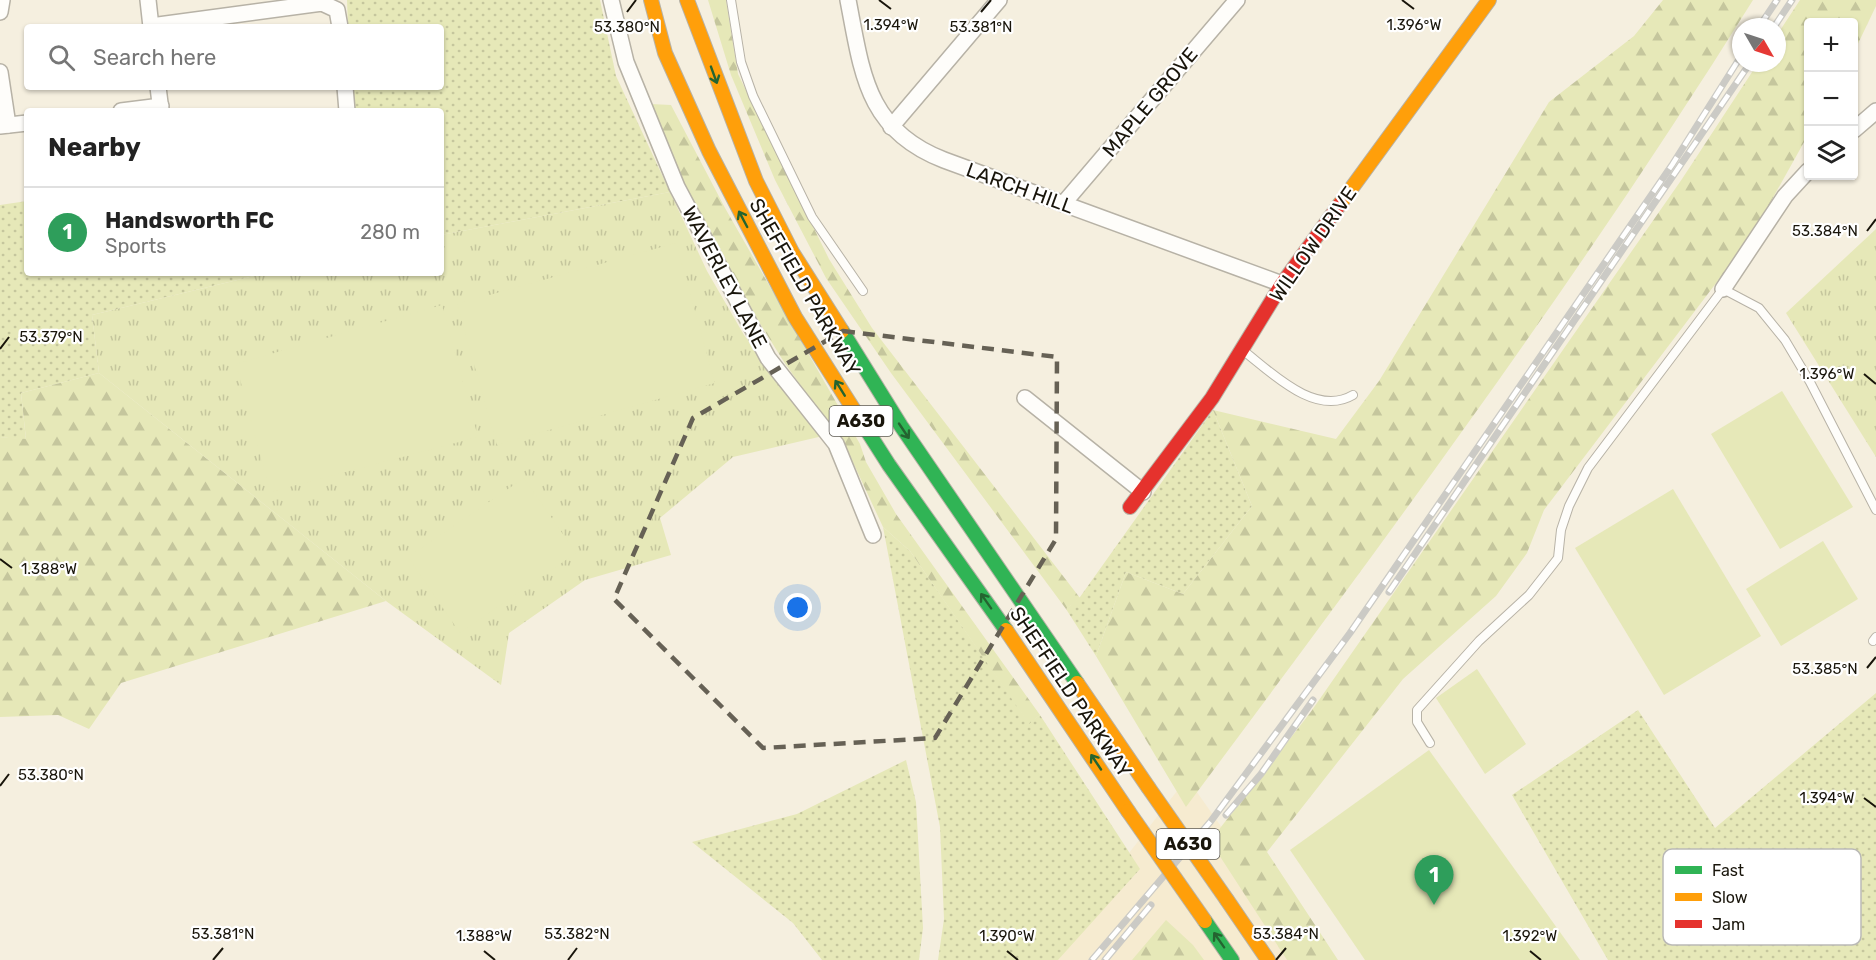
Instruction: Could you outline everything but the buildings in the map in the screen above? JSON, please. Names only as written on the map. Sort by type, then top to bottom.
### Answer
[{"type":"main road","name":"A630","points":[[640,0],[665,53]]},
{"type":"main road","name":"SHEFFIELD PARKWAY","points":[[651,0],[665,53],[709,151],[795,317],[889,465],[985,599],[1232,960]]},
{"type":"main road","name":"SHEFFIELD PARKWAY","points":[[687,0],[756,181],[818,296],[908,435],[1268,960]]},
{"type":"main road","name":"A630","points":[[693,0],[702,41]]},
{"type":"main road","name":"WILLOW DRIVE","points":[[1130,507],[1181,442],[1243,351],[1282,284],[1489,0]]},
{"type":"street","points":[[0,12],[2,0]]},
{"type":"street","points":[[148,0],[151,24]]},
{"type":"street","name":"WAVERLEY LANE","points":[[611,0],[626,62],[677,187],[768,358],[836,444],[873,535]]},
{"type":"street","name":"LARCH HILL","points":[[848,0],[862,76],[876,106],[891,127],[907,142],[924,152],[1282,284]]},
{"type":"street","points":[[891,127],[999,0]]},
{"type":"street","name":"MAPLE GROVE","points":[[1063,204],[1237,0]]},
{"type":"street","points":[[172,24],[322,3],[331,3],[337,10],[339,24]]},
{"type":"street","points":[[0,72],[4,126],[24,123]]},
{"type":"street","points":[[158,90],[161,108]]},
{"type":"street","points":[[345,90],[346,108]]},
{"type":"street","points":[[1858,127],[1876,111]]},
{"type":"street","points":[[1723,289],[1785,196],[1804,176]]},
{"type":"street","points":[[1025,398],[1143,492]]},
{"type":"lane","points":[[731,0],[741,62],[753,96],[812,217],[863,291]]},
{"type":"lane","points":[[1430,743],[1417,722],[1417,710],[1479,641],[1529,595],[1548,572],[1558,558],[1561,530],[1569,506],[1588,468],[1723,289],[1759,309],[1785,340],[1810,382],[1876,510]]},
{"type":"lane","points":[[1243,351],[1275,375],[1315,399],[1329,402],[1342,401],[1353,395]]},
{"type":"highlighted area","points":[[843,331],[1057,357],[1056,539],[935,738],[763,748],[614,599],[693,418]]},
{"type":"shaded area","points":[[1187,778],[1315,960],[1036,960],[1109,879]]},
{"type":"green space","points":[[347,0],[600,0],[616,76],[670,192],[444,234],[444,108],[353,108],[352,90],[444,90],[444,24],[348,24]]},
{"type":"green space","points":[[708,0],[726,0],[738,74],[829,259],[872,328],[1080,598],[1066,609],[891,373],[826,278],[775,180],[731,75]]},
{"type":"green space","points":[[1663,0],[1753,0],[1742,18],[1732,18],[1732,33],[1619,207],[1549,309],[1406,510],[1186,807],[1096,656],[1126,572],[1183,594],[1252,506],[1213,410],[1336,439],[1379,381],[1549,102],[1634,36]]},
{"type":"green space","points":[[1800,0],[1876,0],[1876,6],[1858,44],[1858,18],[1804,18],[1804,142],[1751,237],[1544,510],[1527,553],[1496,596],[1403,679],[1267,852],[1338,960],[1287,960],[1210,841],[1310,713],[1682,179],[1752,72],[1786,72],[1786,21]]},
{"type":"green space","points":[[651,104],[671,105],[725,208],[860,444],[866,462],[896,514],[1040,715],[1029,724],[910,551],[883,527],[850,456],[784,362],[736,285],[686,189]]},
{"type":"green space","points":[[670,192],[707,271],[744,335],[823,436],[733,457],[660,518],[671,555],[585,580],[509,633],[501,685],[386,601],[99,373],[92,315],[254,276],[444,276],[444,234]]},
{"type":"green space","points":[[24,201],[24,276],[254,276],[92,315],[99,373],[21,393],[26,440],[0,437],[0,205]]},
{"type":"green space","points":[[1876,229],[1876,457],[1786,313]]},
{"type":"green space","points":[[676,243],[715,383],[497,445],[457,304]]},
{"type":"green space","points":[[442,305],[478,437],[270,492],[236,364]]},
{"type":"green space","points":[[99,373],[386,601],[121,683],[89,729],[58,715],[0,717],[0,437],[26,439],[21,393]]},
{"type":"green space","points":[[1782,391],[1853,507],[1780,549],[1711,434]]},
{"type":"green space","points":[[1213,410],[1252,506],[1183,594],[1126,572],[1096,656],[1066,609],[1080,597]]},
{"type":"green space","points":[[524,478],[576,553],[460,633],[408,557]]},
{"type":"green space","points":[[1673,489],[1761,636],[1664,695],[1575,548]]},
{"type":"green space","points":[[883,527],[910,551],[1029,723],[1040,715],[1140,869],[1058,960],[938,960],[944,919],[940,827]]},
{"type":"green space","points":[[1823,541],[1858,599],[1781,646],[1746,589]]},
{"type":"green space","points":[[1477,669],[1526,744],[1485,774],[1436,698]]},
{"type":"green space","points":[[1876,693],[1876,960],[1608,960],[1512,795],[1638,710],[1715,828]]},
{"type":"green space","points":[[1429,750],[1580,960],[1365,960],[1290,850]]},
{"type":"green space","points":[[906,760],[916,802],[923,928],[919,960],[822,960],[793,923],[692,842],[797,814]]},
{"type":"green space","points":[[1166,920],[1193,945],[1204,960],[1132,960]]},
{"type":"railway","points":[[1765,18],[1777,0]]},
{"type":"railway","points":[[1780,18],[1792,0]]},
{"type":"railway","points":[[1092,960],[1211,821],[1350,633],[1672,165],[1732,70]]},
{"type":"railway","points":[[1389,592],[1744,72]]},
{"type":"railway","points":[[1226,815],[1261,774],[1313,700]]},
{"type":"railway","points":[[1105,960],[1151,905]]},
{"type":"traffic: fast","points":[[842,331],[901,426],[1077,683]]},
{"type":"traffic: fast","points":[[859,418],[889,465],[1006,630]]},
{"type":"traffic: fast","points":[[1205,921],[1232,960]]},
{"type":"traffic: slow","points":[[651,0],[665,53],[709,151],[795,317],[859,418]]},
{"type":"traffic: slow","points":[[687,0],[756,181],[792,252],[842,331]]},
{"type":"traffic: slow","points":[[1340,204],[1489,0]]},
{"type":"traffic: slow","points":[[1006,630],[1128,811]]},
{"type":"traffic: slow","points":[[1077,683],[1148,787]]},
{"type":"traffic: slow","points":[[1148,787],[1227,900]]},
{"type":"traffic: slow","points":[[1128,811],[1205,921]]},
{"type":"traffic: slow","points":[[1227,900],[1268,960]]},
{"type":"traffic: jam","points":[[1130,507],[1212,398],[1282,284],[1340,204]]},
{"type":"place","name":"Handsworth FC","points":[[1434,905]]}]
